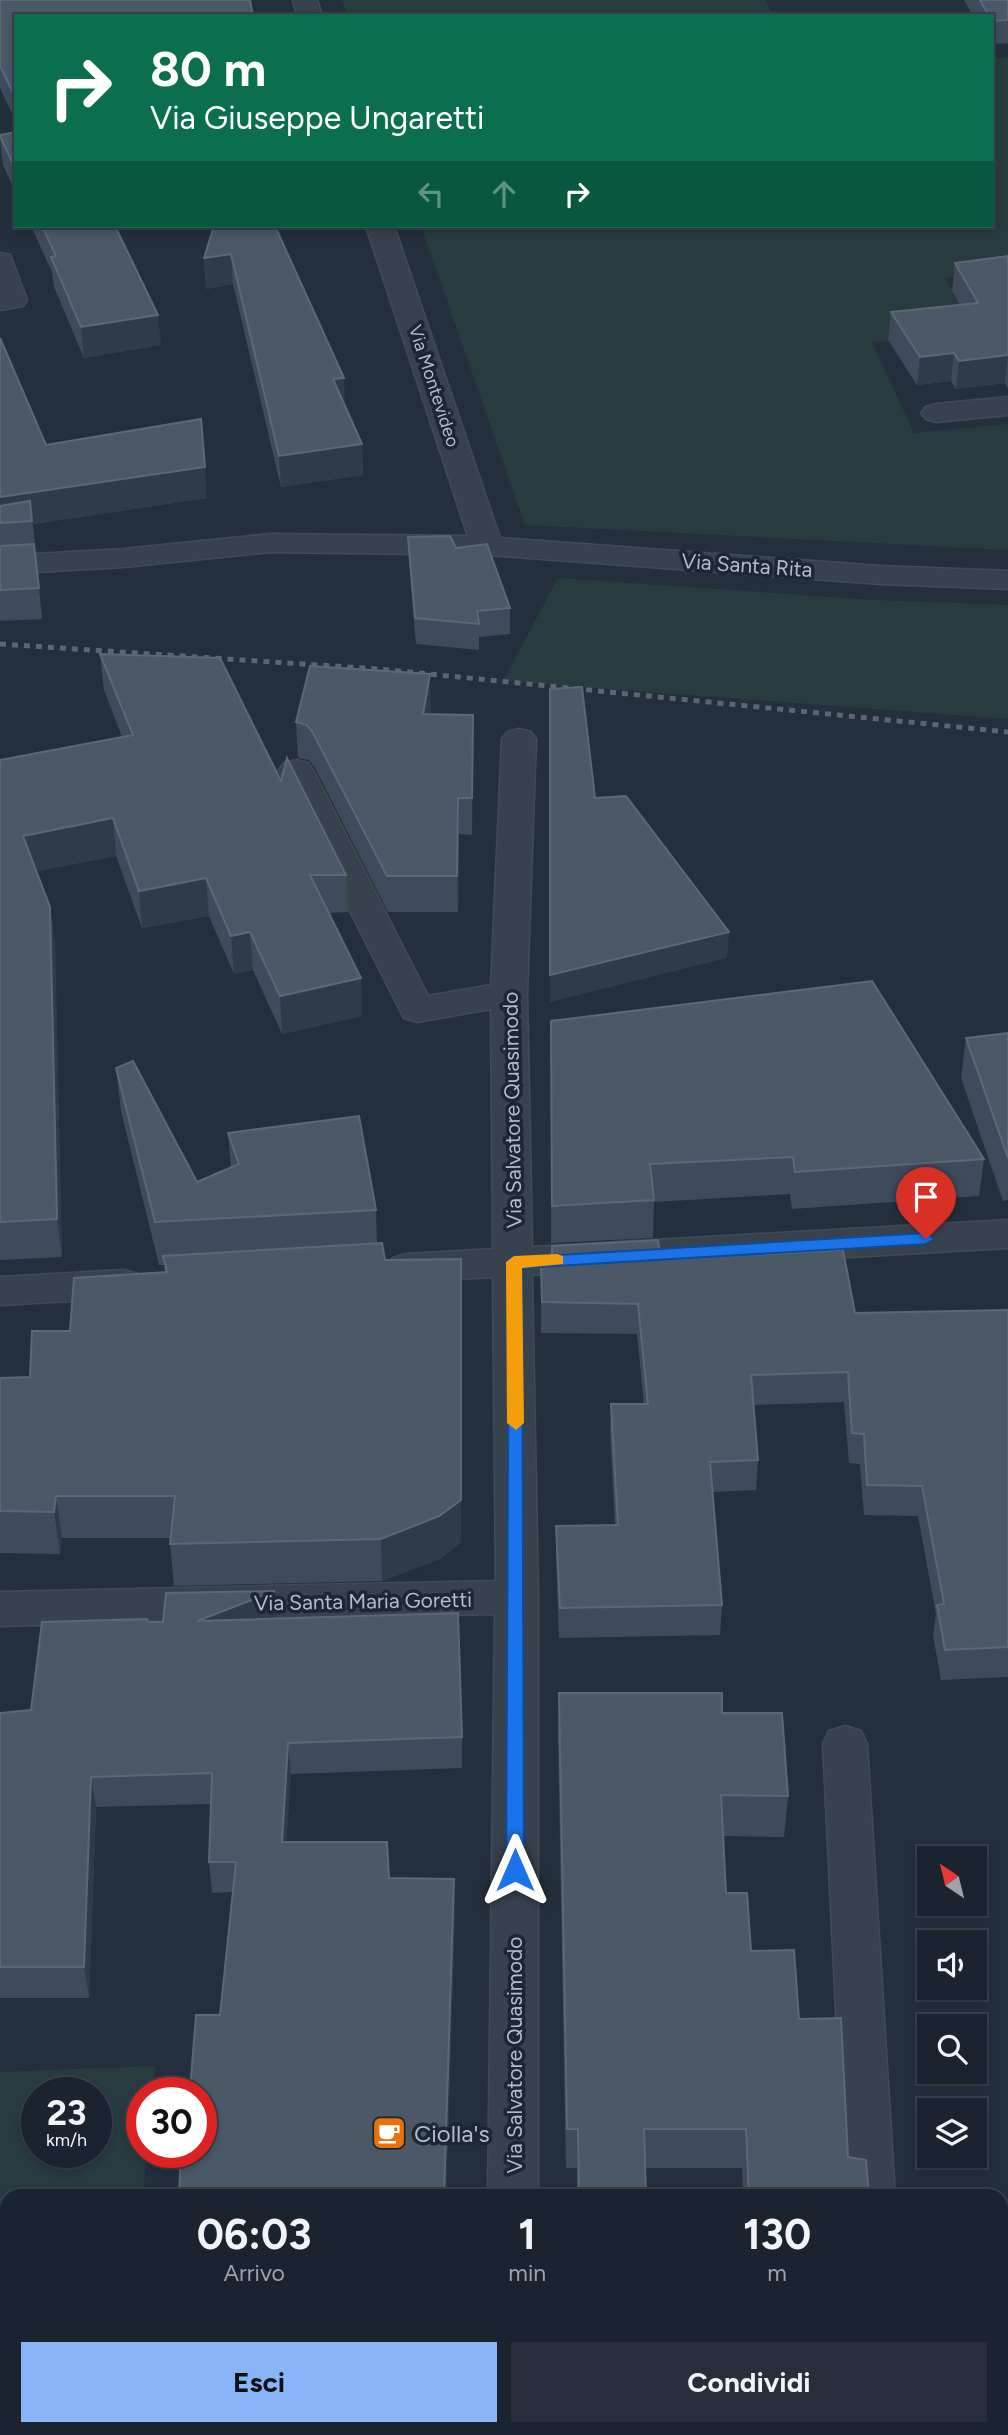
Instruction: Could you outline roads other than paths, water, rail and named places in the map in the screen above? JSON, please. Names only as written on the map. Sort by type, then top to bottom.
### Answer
[{"type":"street","name":"Via Montevideo","points":[[381,228],[487,546]]},
{"type":"street","points":[[0,261],[13,300],[0,302]]},
{"type":"street","points":[[936,413],[1008,407]]},
{"type":"street","name":"Via Santa Rita","points":[[0,565],[124,558],[270,543],[487,546],[881,575],[1008,580]]},
{"type":"street","name":"Via Salvatore Quasimodo","points":[[513,2189],[517,1597],[509,994],[519,738]]},
{"type":"street","points":[[296,769],[417,1010],[509,994]]},
{"type":"street","points":[[375,1270],[1008,1234]]},
{"type":"street","points":[[0,1291],[153,1282]]},
{"type":"street","name":"Via Santa Maria Goretti","points":[[0,1609],[517,1597]]},
{"type":"street","points":[[845,1744],[870,2189]]},
{"type":"railway","points":[[0,644],[379,669],[1008,732]]},
{"type":"place","name":"Ciolla's","points":[[389,2133]]}]
